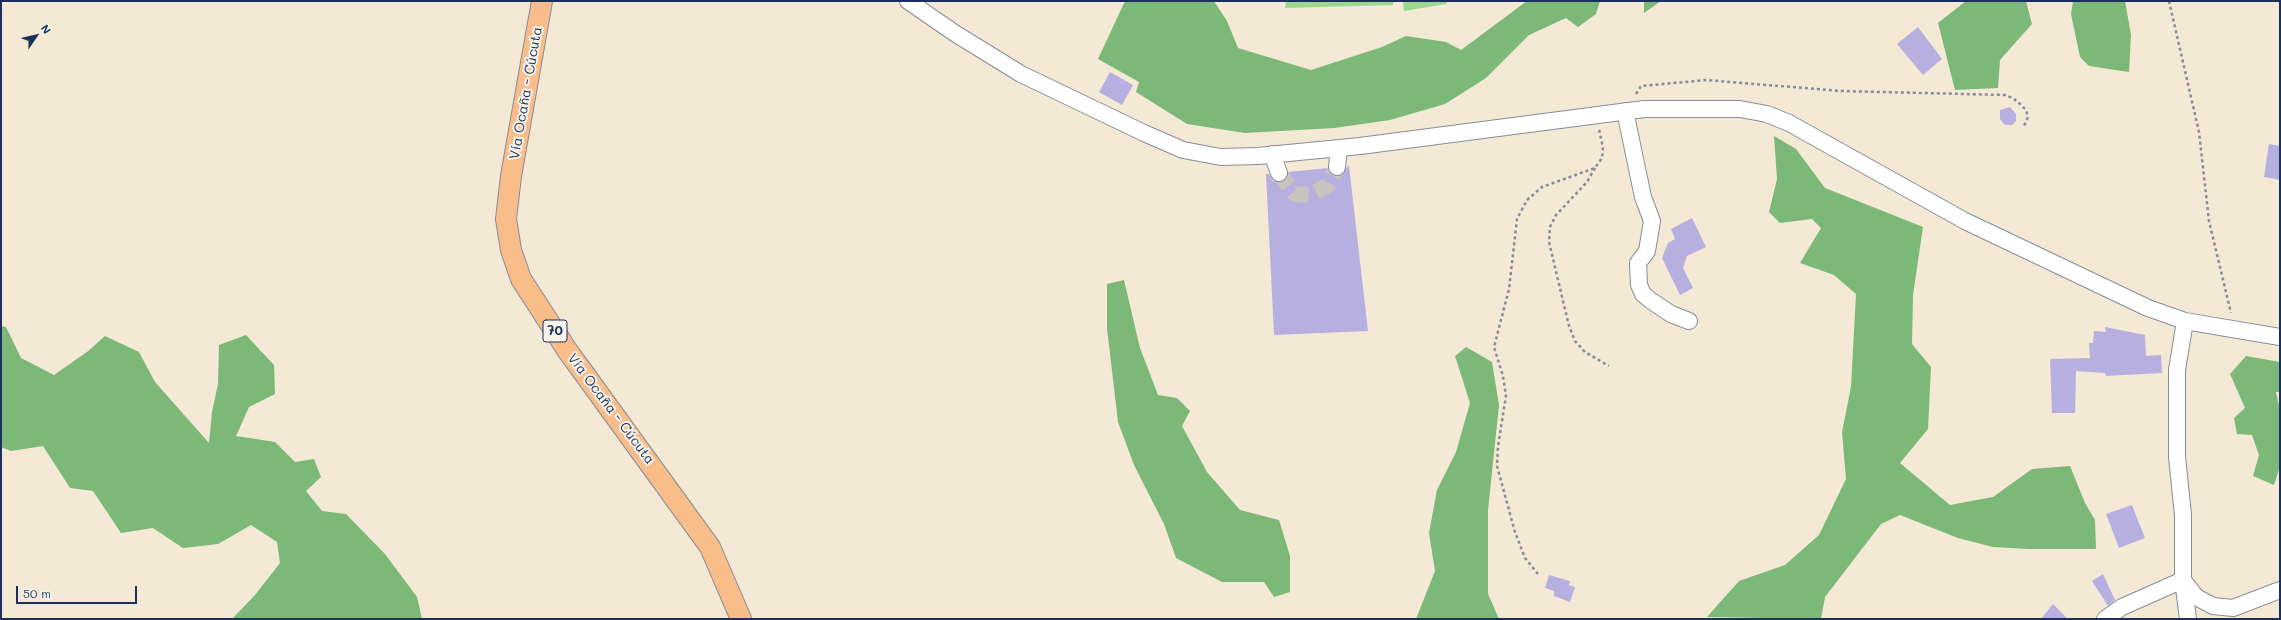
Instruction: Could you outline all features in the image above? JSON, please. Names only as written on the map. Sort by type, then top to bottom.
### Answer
[{"type":"main road","name":"Vía Ocaña - Cúcuta","points":[[542,1],[511,176],[506,219],[511,250],[521,279],[567,350],[710,547],[744,616]]},
{"type":"street","points":[[908,1],[956,34],[1021,74],[1144,134],[1183,150],[1221,157],[1339,148],[1644,109],[1740,109],[1766,114],[1789,123],[1965,221],[2148,308],[2185,321],[2280,337]]},
{"type":"street","points":[[1625,111],[1643,197],[1652,221],[1647,251],[1638,263],[1639,285],[1643,294],[1650,300],[1671,314],[1688,321]]},
{"type":"street","points":[[1337,168],[1339,148]]},
{"type":"street","points":[[1272,154],[1279,173]]},
{"type":"street","points":[[2185,321],[2177,370],[2177,456],[2183,515],[2183,580],[2188,619]]},
{"type":"street","points":[[2183,580],[2196,597],[2213,606],[2233,608],[2280,590]]},
{"type":"street","points":[[2105,619],[2122,607],[2183,580]]},
{"type":"path","points":[[2168,1],[2199,132],[2210,221],[2225,280],[2234,329]]},
{"type":"path","points":[[1625,111],[1642,86],[1707,80],[1840,91],[2006,95],[2017,101],[2026,110],[2028,117],[2024,126]]},
{"type":"path","points":[[1597,115],[1603,148],[1602,158],[1587,182],[1556,215],[1550,227],[1549,242],[1569,326],[1575,341],[1585,352],[1610,366]]},
{"type":"path","points":[[1538,574],[1525,558],[1515,532],[1497,466],[1506,396],[1503,376],[1494,347],[1494,342],[1509,289],[1517,218],[1527,200],[1542,187],[1595,168]]},
{"type":"green space","points":[[1125,1],[1214,1],[1227,21],[1238,48],[1311,70],[1382,47],[1406,36],[1446,42],[1461,50],[1527,1],[1600,1],[1596,14],[1578,27],[1566,18],[1529,35],[1486,78],[1445,104],[1390,120],[1334,128],[1245,133],[1187,124],[1136,92],[1139,82],[1098,59]]},
{"type":"green space","points":[[1286,1],[1393,1],[1393,5],[1285,8]]},
{"type":"green space","points":[[1403,1],[1448,1],[1446,4],[1404,11]]},
{"type":"green space","points":[[1644,1],[1661,1],[1644,13]]},
{"type":"green space","points":[[1966,1],[2026,1],[2032,24],[2000,60],[1998,88],[1955,90],[1938,23]]},
{"type":"green space","points":[[2073,1],[2125,1],[2131,35],[2129,72],[2089,66],[2080,57],[2071,14]]},
{"type":"green space","points":[[1774,136],[1796,149],[1825,188],[1923,227],[1913,295],[1912,344],[1931,367],[1928,429],[1900,463],[1950,505],[1993,497],[2032,469],[2070,466],[2085,503],[2095,520],[2096,549],[2029,549],[1993,547],[1958,538],[1900,515],[1881,524],[1825,597],[1821,619],[1707,617],[1739,581],[1785,565],[1819,535],[1846,479],[1842,432],[1851,387],[1856,294],[1834,275],[1800,263],[1821,228],[1812,219],[1780,223],[1769,212],[1777,179]]},
{"type":"green space","points":[[1124,280],[1140,348],[1158,395],[1177,398],[1190,411],[1182,426],[1207,472],[1240,510],[1279,520],[1290,556],[1290,592],[1274,597],[1264,582],[1222,582],[1176,558],[1164,524],[1134,465],[1118,422],[1107,328],[1107,284]]},
{"type":"green space","points":[[1,326],[6,327],[21,358],[54,375],[87,352],[105,336],[139,352],[155,382],[209,443],[212,412],[218,384],[219,345],[246,335],[274,365],[275,394],[249,407],[236,436],[275,442],[295,462],[314,459],[321,477],[306,491],[322,511],[346,514],[385,554],[417,597],[422,619],[232,619],[255,595],[280,563],[277,542],[251,525],[218,544],[183,548],[153,528],[121,533],[93,491],[70,488],[43,446],[11,451],[1,447]]},
{"type":"green space","points":[[1466,347],[1492,362],[1499,405],[1488,510],[1488,594],[1499,619],[1416,619],[1435,571],[1429,533],[1437,490],[1456,452],[1470,403],[1455,356]]},
{"type":"green space","points":[[2246,356],[2280,362],[2280,392],[2276,392],[2280,410],[2280,466],[2274,485],[2253,476],[2259,455],[2252,435],[2237,434],[2234,418],[2245,408],[2230,374]]},
{"type":"building","points":[[1918,27],[1942,59],[1923,75],[1897,44]]},
{"type":"building","points":[[1110,72],[1133,85],[1122,105],[1099,92]]},
{"type":"building","points":[[2010,107],[2016,114],[2016,121],[2012,125],[2005,125],[2000,119],[2000,110]]},
{"type":"building","points":[[2269,144],[2280,146],[2280,180],[2264,177]]},
{"type":"building","points":[[1349,166],[1368,331],[1274,335],[1266,174],[1269,174],[1273,181],[1282,182],[1287,179],[1288,172],[1328,168],[1331,174],[1336,176],[1341,175]]},
{"type":"building","points":[[1692,218],[1706,247],[1687,256],[1683,268],[1693,288],[1680,295],[1662,258],[1668,243],[1675,239],[1671,229]]},
{"type":"building","points":[[2105,327],[2145,335],[2146,356],[2161,355],[2162,373],[2106,376],[2105,373],[2076,371],[2075,413],[2052,413],[2050,359],[2090,358],[2089,343],[2093,343],[2094,331],[2106,332]]},
{"type":"building","points":[[2132,505],[2145,538],[2119,548],[2106,514]]},
{"type":"building","points":[[2103,574],[2115,600],[2108,606],[2092,581]]},
{"type":"building","points":[[1549,575],[1570,581],[1569,585],[1575,587],[1570,602],[1554,596],[1554,591],[1545,588]]},
{"type":"building","points":[[2053,604],[2068,619],[2041,619]]},
{"type":"tunnel","points":[[1279,173],[1295,194],[1309,195],[1327,186],[1337,167]]}]
